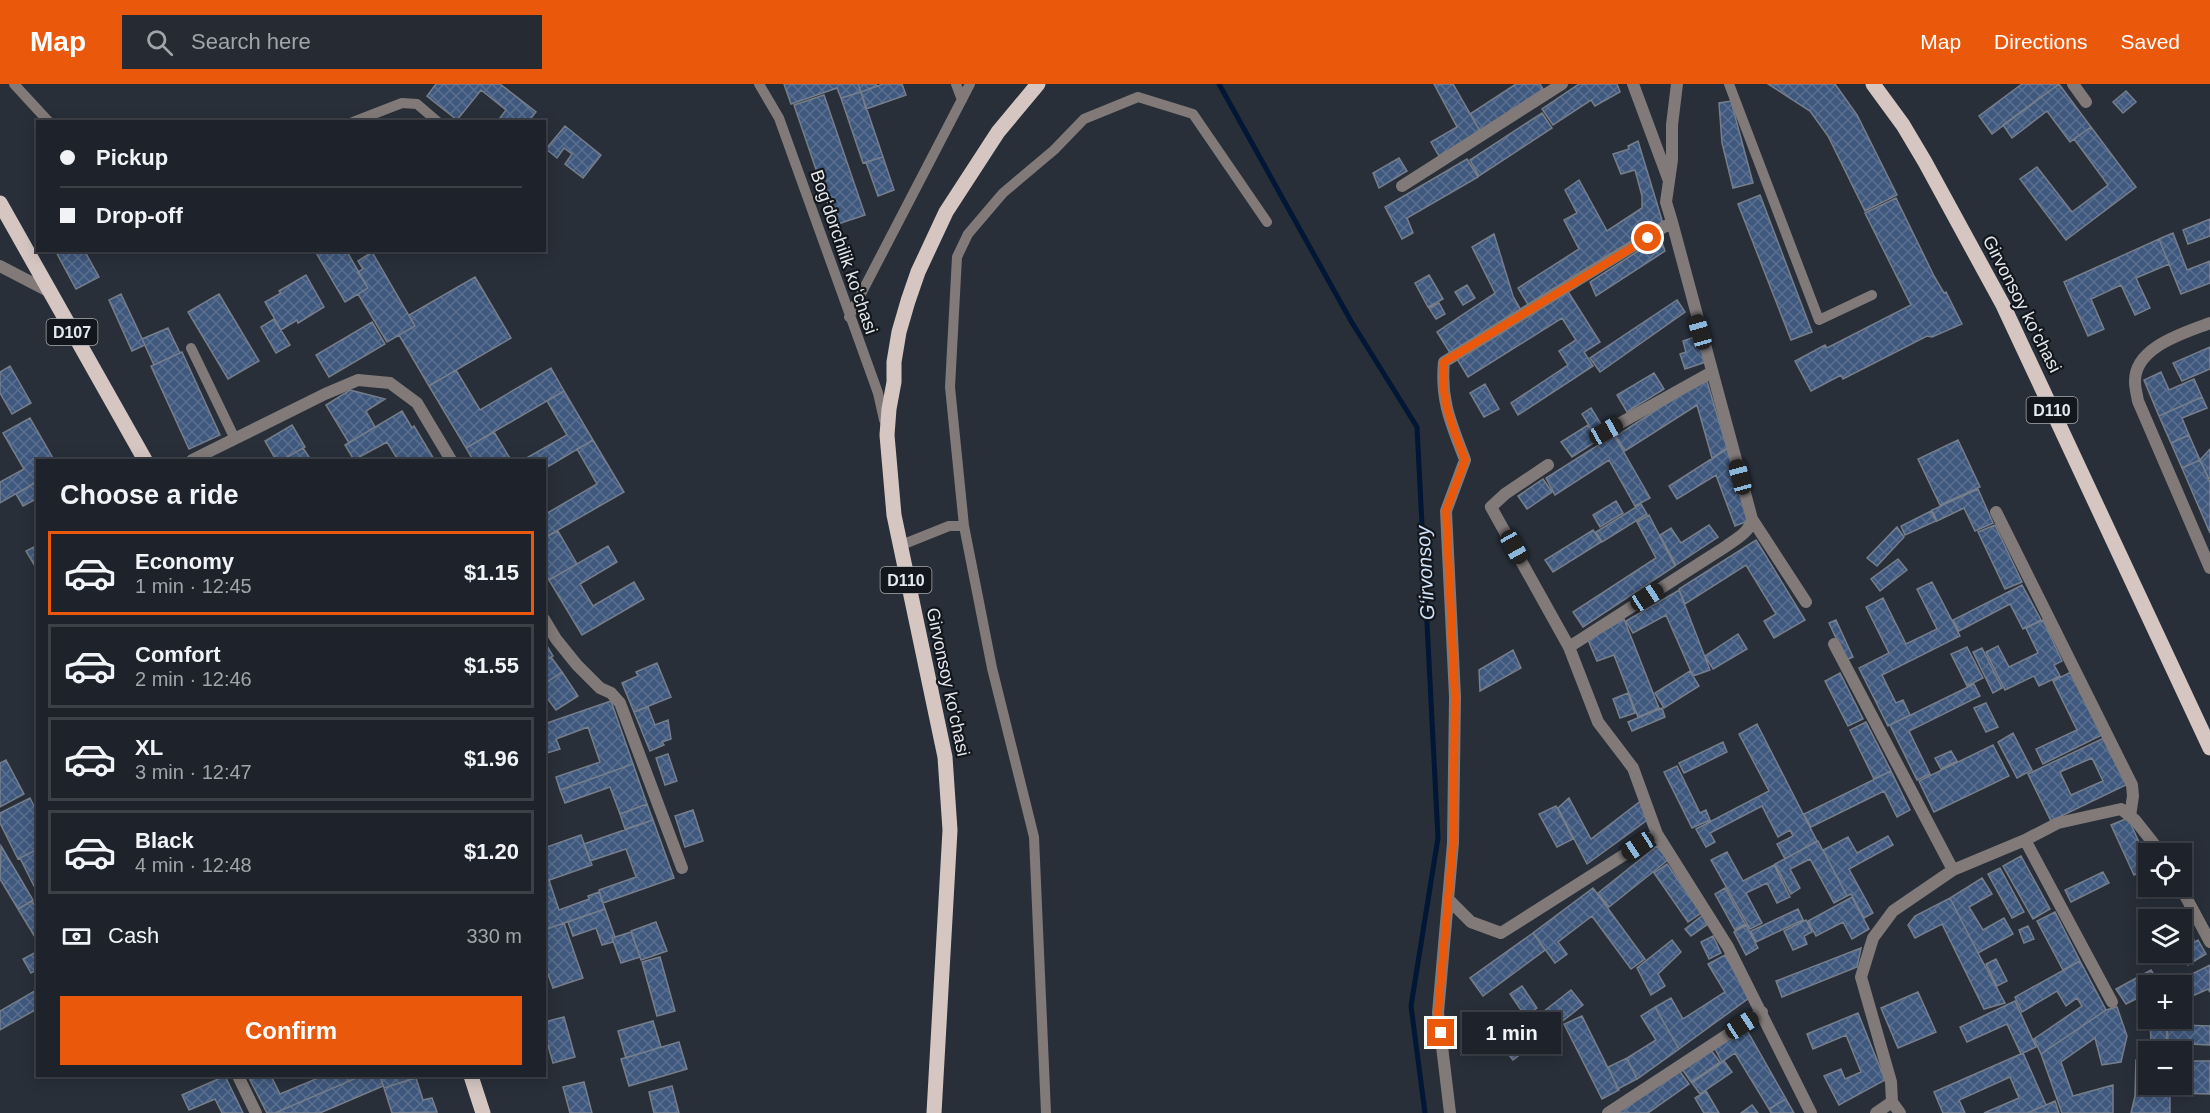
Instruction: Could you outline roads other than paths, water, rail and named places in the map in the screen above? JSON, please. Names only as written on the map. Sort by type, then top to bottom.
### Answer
[{"type":"main road","name":"Girvonsoy koʻchasi","points":[[933,1113],[950,864],[949,820],[945,757],[894,515],[887,435],[889,409],[899,332],[918,272],[962,184],[998,132],[1038,84]]},
{"type":"main road","name":"Girvonsoy koʻchasi","points":[[1873,84],[1903,125],[1919,152],[2003,305],[2210,748]]},
{"type":"main road","name":"D107","points":[[0,203],[144,459]]},
{"type":"main road","points":[[471,1077],[483,1113]]},
{"type":"street","points":[[1402,186],[1563,84]]},
{"type":"street","points":[[1633,84],[1669,182]]},
{"type":"street","points":[[1677,84],[1666,202],[1752,519],[1806,602]]},
{"type":"street","points":[[2073,84],[2086,102]]},
{"type":"street","points":[[1450,1113],[1438,1013],[1453,843],[1455,697],[1446,511],[1465,460],[1446,410],[1442,384],[1444,362],[1672,222]]},
{"type":"street","points":[[0,266],[48,291]]},
{"type":"street","points":[[2210,323],[2156,346],[2141,362],[2134,380],[2138,401],[2210,568]]},
{"type":"street","points":[[1606,431],[1712,372]]},
{"type":"street","points":[[194,459],[358,380],[390,383],[417,403],[450,459]]},
{"type":"street","points":[[1548,465],[1505,494],[1491,507],[1569,646],[1598,722],[1633,768],[1657,834],[1728,947],[1811,1113]]},
{"type":"street","points":[[1996,512],[2132,785],[2130,816]]},
{"type":"street","points":[[1569,646],[1725,547],[1746,531],[1752,519]]},
{"type":"street","points":[[546,622],[577,665],[600,688],[611,693],[620,703],[682,868]]},
{"type":"street","points":[[1834,644],[1953,870]]},
{"type":"street","points":[[1900,1113],[1892,1102],[1891,1082],[1861,977],[1873,939],[1893,910],[1953,870],[2025,840],[2058,823],[2121,809],[2130,816],[2153,843]]},
{"type":"street","points":[[1448,899],[1471,922],[1501,933],[1657,834]]},
{"type":"street","points":[[2025,840],[2112,1002]]},
{"type":"street","points":[[2186,897],[2210,942]]},
{"type":"street","points":[[1608,1113],[1762,1012]]},
{"type":"street","points":[[238,1077],[256,1113]]},
{"type":"street","points":[[1876,1113],[1892,1102]]},
{"type":"lane","points":[[14,84],[47,120]]},
{"type":"lane","points":[[956,84],[962,100]]},
{"type":"lane","points":[[849,317],[970,84]]},
{"type":"lane","points":[[1729,84],[1819,320],[1872,295]]},
{"type":"lane","name":"Bogʻdorchilik koʻchasi","points":[[763,87],[779,118],[878,393],[887,435]]},
{"type":"lane","points":[[1046,1113],[1034,837],[992,668],[964,526],[950,387],[957,257],[968,234],[1003,193],[1054,150],[1084,119],[1138,97],[1193,114],[1267,222]]},
{"type":"lane","points":[[358,120],[402,103],[417,104],[436,120]]},
{"type":"lane","points":[[191,348],[235,439]]},
{"type":"lane","points":[[899,546],[949,526],[964,526]]},
{"type":"waterway","name":"G‘irvonsoy","points":[[1219,84],[1351,321],[1417,427],[1438,838],[1411,1006],[1425,1113]]}]
